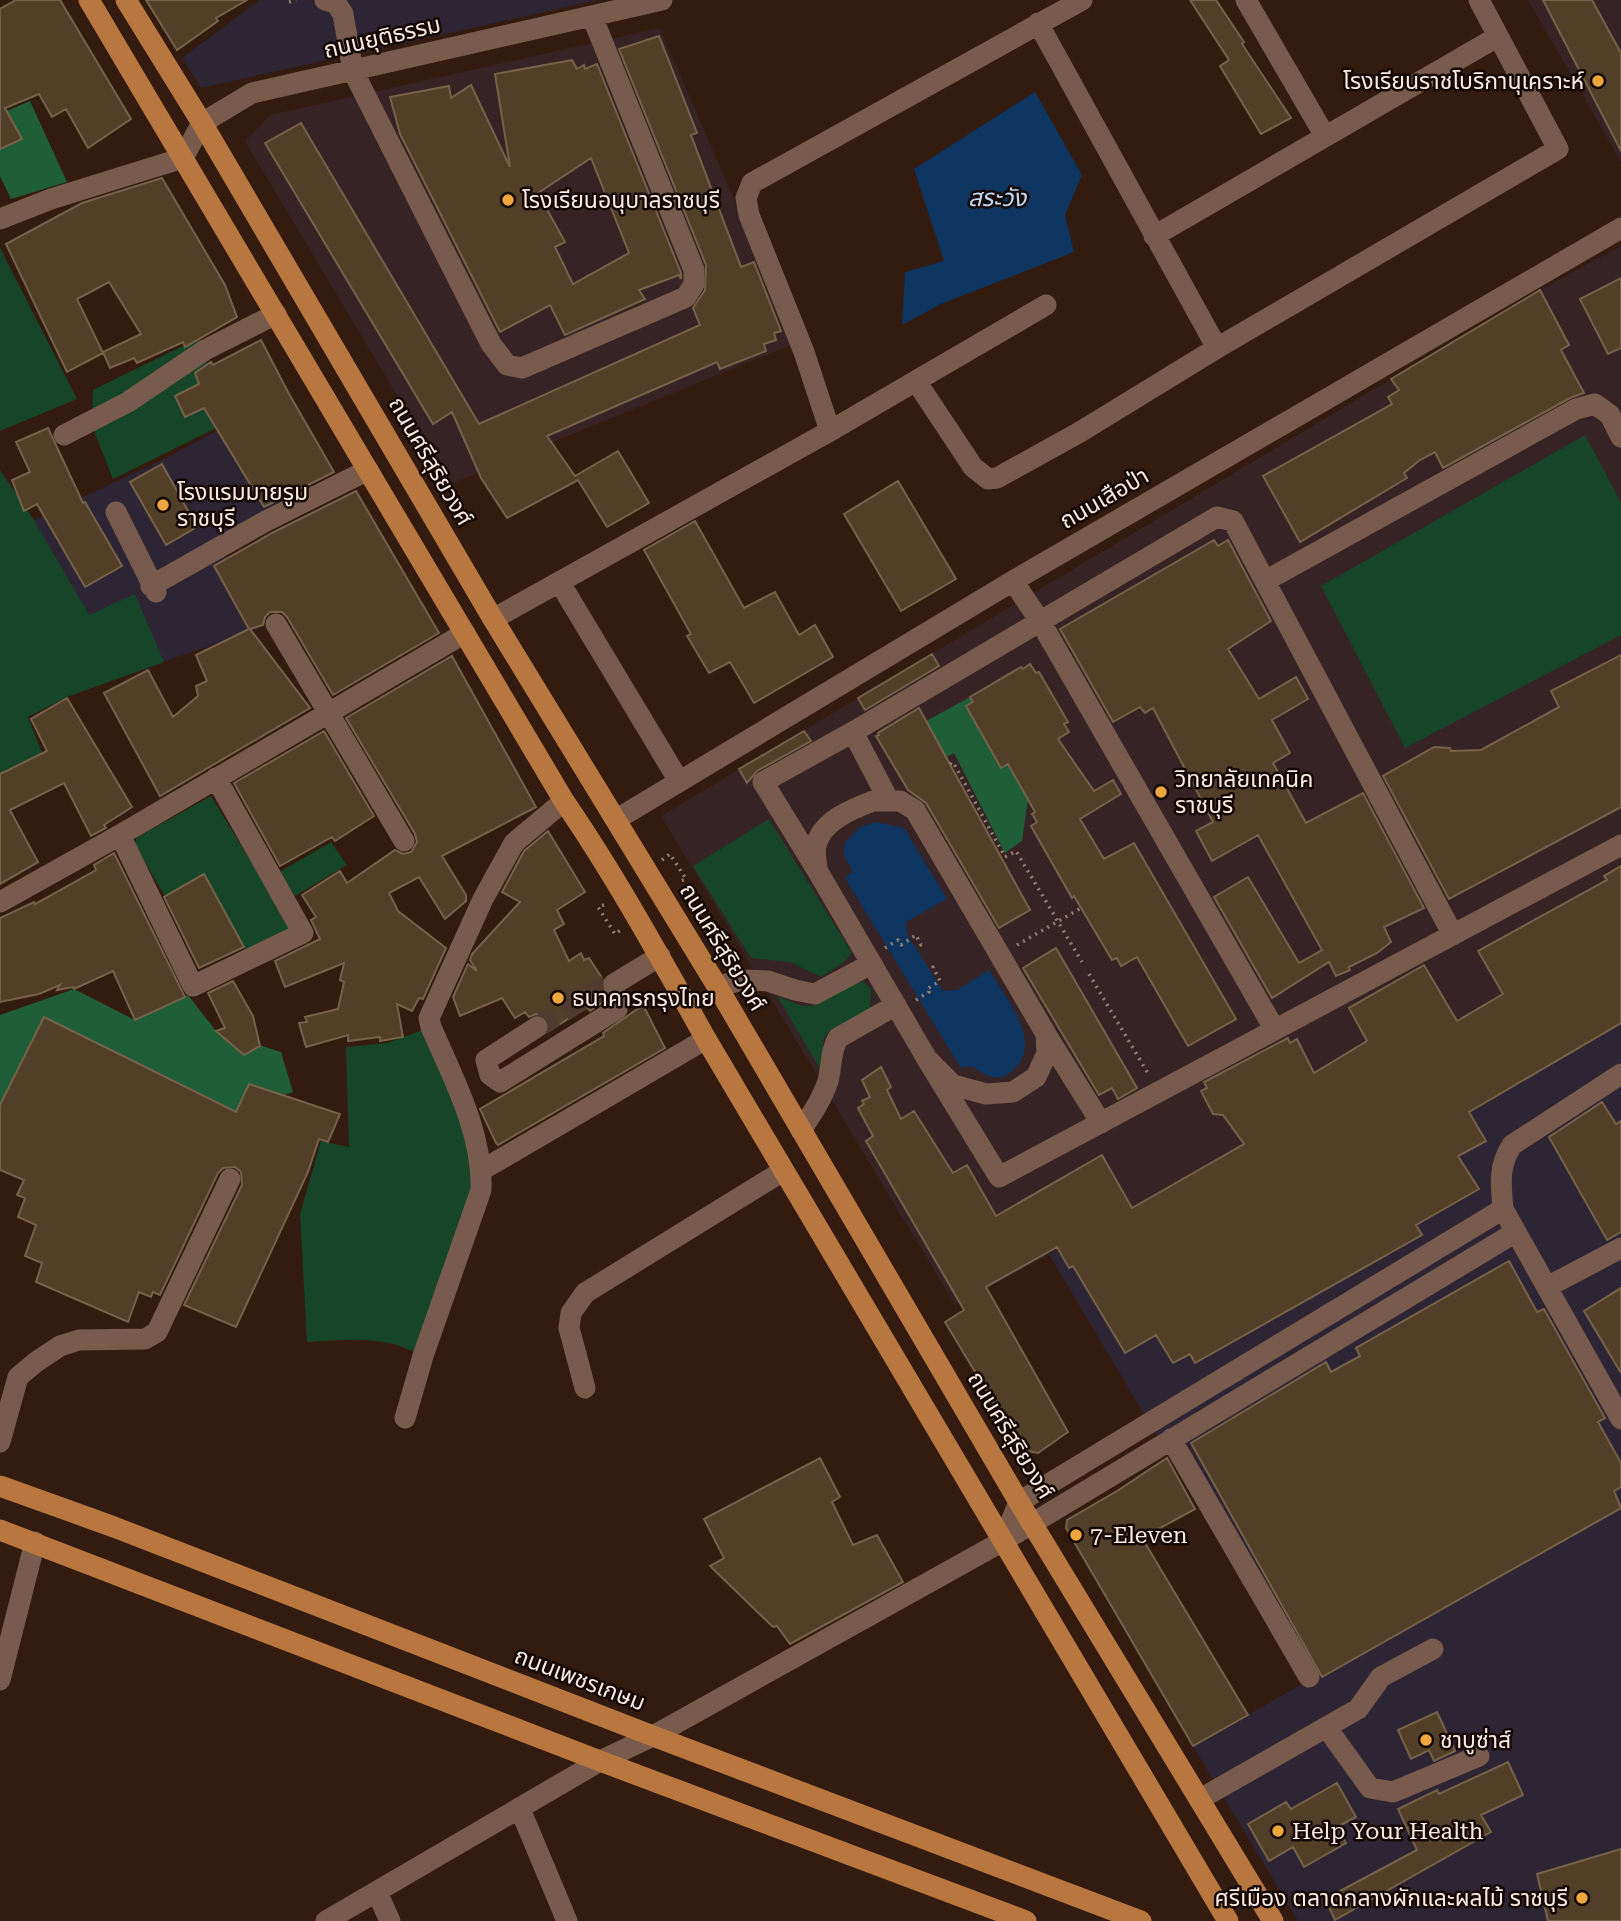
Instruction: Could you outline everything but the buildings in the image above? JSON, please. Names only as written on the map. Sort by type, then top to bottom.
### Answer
[{"type":"main road","points":[[89,0],[564,801],[660,957],[783,1171],[1228,1921]]},
{"type":"main road","name":"ถนนศรีสุริยวงศ์","points":[[126,0],[202,123],[493,619],[717,986],[1019,1502],[1273,1921]]},
{"type":"main road","points":[[465,634],[493,619]]},
{"type":"main road","points":[[588,836],[617,819]]},
{"type":"main road","name":"ถนนเพชรเกษม","points":[[0,1486],[127,1532],[1141,1921]]},
{"type":"main road","points":[[0,1530],[600,1761],[1026,1921]]},
{"type":"street","points":[[325,0],[335,3],[343,14],[353,71],[491,344],[508,365],[522,368],[686,297],[694,284],[694,270],[592,16]]},
{"type":"street","name":"ถนนยุติธรรม","points":[[202,123],[252,93],[662,0]]},
{"type":"street","points":[[830,431],[804,352],[749,215],[746,198],[752,183],[1082,0]]},
{"type":"street","points":[[1246,0],[1325,136]]},
{"type":"street","points":[[916,381],[973,467],[988,479],[997,478],[1080,432],[1217,348],[1558,149],[1479,0]]},
{"type":"street","points":[[1038,23],[1217,348]]},
{"type":"street","points":[[1154,236],[1497,37]]},
{"type":"street","points":[[0,219],[183,158],[202,123]]},
{"type":"street","name":"ถนนเสือป่า","points":[[617,819],[1013,581],[1621,228]]},
{"type":"street","points":[[493,619],[830,431],[1046,305]]},
{"type":"street","points":[[64,435],[128,402],[205,350],[276,314]]},
{"type":"street","points":[[1265,581],[1576,410],[1595,404],[1610,415],[1621,437]]},
{"type":"street","points":[[116,512],[154,589],[257,523],[368,470]]},
{"type":"street","points":[[1453,934],[1233,521],[1217,517],[853,732],[763,782],[817,870],[905,1003],[927,1059],[999,1177],[1621,845]]},
{"type":"street","points":[[1013,581],[1040,621],[1275,1030]]},
{"type":"street","points":[[560,583],[679,781]]},
{"type":"street","points":[[276,624],[404,841]]},
{"type":"street","points":[[0,901],[120,835],[465,634]]},
{"type":"street","points":[[853,732],[889,801]]},
{"type":"street","points":[[120,835],[193,986],[303,933],[216,778]]},
{"type":"street","points":[[405,1419],[423,1356],[481,1190],[482,1170],[465,1105],[429,1018],[483,898],[514,843],[564,801]]},
{"type":"street","points":[[817,870],[816,847],[824,830],[848,811],[873,801],[900,801],[915,810],[1101,1123]]},
{"type":"street","points":[[537,1027],[486,1060],[490,1075],[500,1082],[617,1009],[611,985],[660,957]]},
{"type":"street","points":[[717,986],[744,980],[768,981],[815,994],[876,957]]},
{"type":"street","points":[[801,1130],[823,1094],[829,1077],[833,1047],[838,1038],[905,1003]]},
{"type":"street","points":[[927,1059],[953,1086],[986,1094],[1013,1092],[1036,1077],[1048,1052],[1046,1034]]},
{"type":"street","points":[[482,1170],[706,1039]]},
{"type":"street","points":[[1621,1074],[1512,1145],[1503,1159],[1500,1180],[1503,1209],[1621,1419]]},
{"type":"street","points":[[585,1388],[569,1328],[571,1313],[585,1293],[783,1171]]},
{"type":"street","points":[[0,1441],[18,1377],[36,1362],[60,1346],[79,1340],[145,1339],[157,1332],[230,1179]]},
{"type":"street","points":[[1003,1541],[1019,1502],[1503,1209]]},
{"type":"street","points":[[326,1921],[600,1761],[653,1736],[1003,1541],[1516,1232]]},
{"type":"street","points":[[1547,1287],[1621,1248]]},
{"type":"street","points":[[1324,1317],[1337,1339]]},
{"type":"street","points":[[1171,1439],[1309,1677]]},
{"type":"street","points":[[0,1681],[35,1542]]},
{"type":"street","points":[[1200,1799],[1358,1709],[1381,1677],[1433,1649]]},
{"type":"street","points":[[1327,1728],[1370,1788],[1393,1792],[1479,1756]]},
{"type":"street","points":[[520,1809],[567,1921]]},
{"type":"street","points":[[377,1892],[390,1921]]},
{"type":"path","points":[[289,2],[296,0]]},
{"type":"path","points":[[950,764],[953,762],[1005,857],[1016,851],[1082,962]]},
{"type":"path","points":[[670,854],[686,879],[679,883],[673,874]]},
{"type":"path","points":[[610,914],[603,903],[598,906],[615,934]]},
{"type":"path","points":[[1000,956],[1081,908]]},
{"type":"path","points":[[876,957],[898,940],[901,945],[916,935],[921,945],[924,944]]},
{"type":"path","points":[[905,1003],[929,992],[927,989],[940,981],[933,967],[935,966]]},
{"type":"path","points":[[1089,974],[1150,1077]]},
{"type":"shaded area","points":[[260,0],[598,0],[201,88],[182,58]]},
{"type":"shaded area","name":"โรงเรียนราชโบริกานุเคราะห์","points":[[1528,0],[1621,0],[1621,162]]},
{"type":"shaded area","name":"โรงเรียนอนุบาลราชบุรี","points":[[660,28],[796,343],[450,484],[245,141],[270,115]]},
{"type":"shaded area","name":"วิทยาลัยเทคนิค ราชบุรี","points":[[1621,246],[1621,927],[1058,1250],[955,1305],[661,816],[1540,290]]},
{"type":"shaded area","name":"โรงแรมมายรูม ราชบุรี","points":[[230,424],[287,516],[225,552],[265,626],[116,679],[34,520],[162,460]]},
{"type":"shaded area","points":[[1621,929],[1621,1921],[1298,1921],[1193,1746],[1304,1683],[1047,1251]]},
{"type":"green space","points":[[30,101],[67,182],[11,199],[0,176],[0,114]]},
{"type":"green space","points":[[0,248],[77,399],[0,431]]},
{"type":"green space","points":[[199,338],[212,377],[216,428],[113,479],[92,426],[93,390]]},
{"type":"green space","points":[[1585,435],[1621,502],[1621,635],[1405,748],[1321,586]]},
{"type":"green space","points":[[0,470],[34,520],[89,615],[135,594],[164,662],[67,697],[28,717],[42,753],[0,774]]},
{"type":"green space","points":[[970,697],[973,702],[966,707],[1001,767],[1010,763],[1028,799],[1022,841],[1005,853],[954,753],[946,757],[926,721]]},
{"type":"green space","points":[[211,796],[293,931],[247,954],[204,874],[165,896],[135,846],[136,838]]},
{"type":"green space","points":[[769,819],[852,953],[843,963],[821,977],[790,962],[751,958],[693,866]]},
{"type":"green space","points":[[331,842],[347,865],[295,896],[279,872]]},
{"type":"green space","points":[[864,982],[871,989],[870,1009],[824,1037],[820,1069],[778,997],[803,1006],[813,1005]]},
{"type":"green space","points":[[74,989],[135,1020],[188,995],[216,1031],[281,1052],[293,1092],[236,1112],[44,1018],[0,1105],[0,1015]]},
{"type":"green space","points":[[431,1027],[482,1170],[423,1356],[380,1341],[307,1342],[300,1214],[321,1141],[349,1147],[346,1047],[387,1043]]},
{"type":"water","name":"สระวัง","points":[[1035,92],[1082,175],[1065,215],[1074,252],[941,304],[902,325],[905,272],[944,261],[914,169]]},
{"type":"water","points":[[876,822],[904,828],[947,899],[906,922],[907,934],[943,991],[957,990],[989,970],[1020,1021],[1025,1048],[1021,1061],[1006,1076],[991,1076],[971,1066],[961,1068],[845,878],[853,871],[844,856],[845,843],[860,827]]},
{"type":"tunnel","points":[[537,1027],[607,985]]},
{"type":"place","name":"โรงเรียนราชโบริกานุเคราะห์","points":[[1598,81]]},
{"type":"place","name":"โรงเรียนอนุบาลราชบุรี","points":[[508,200]]},
{"type":"place","name":"โรงแรมมายรูม ราชบุรี","points":[[163,505]]},
{"type":"place","name":"วิทยาลัยเทคนิค ราชบุรี","points":[[1161,792]]},
{"type":"place","name":"ธนาคารกรุงไทย","points":[[558,998]]},
{"type":"place","name":"7-Eleven","points":[[1076,1535]]},
{"type":"place","name":"ชาบูซ่าส์","points":[[1426,1740]]},
{"type":"place","name":"Help Your Health","points":[[1278,1831]]},
{"type":"place","name":"ศรีเมือง ตลาดกลางผักและผลไม้ ราชบุรี","points":[[1582,1898]]}]
